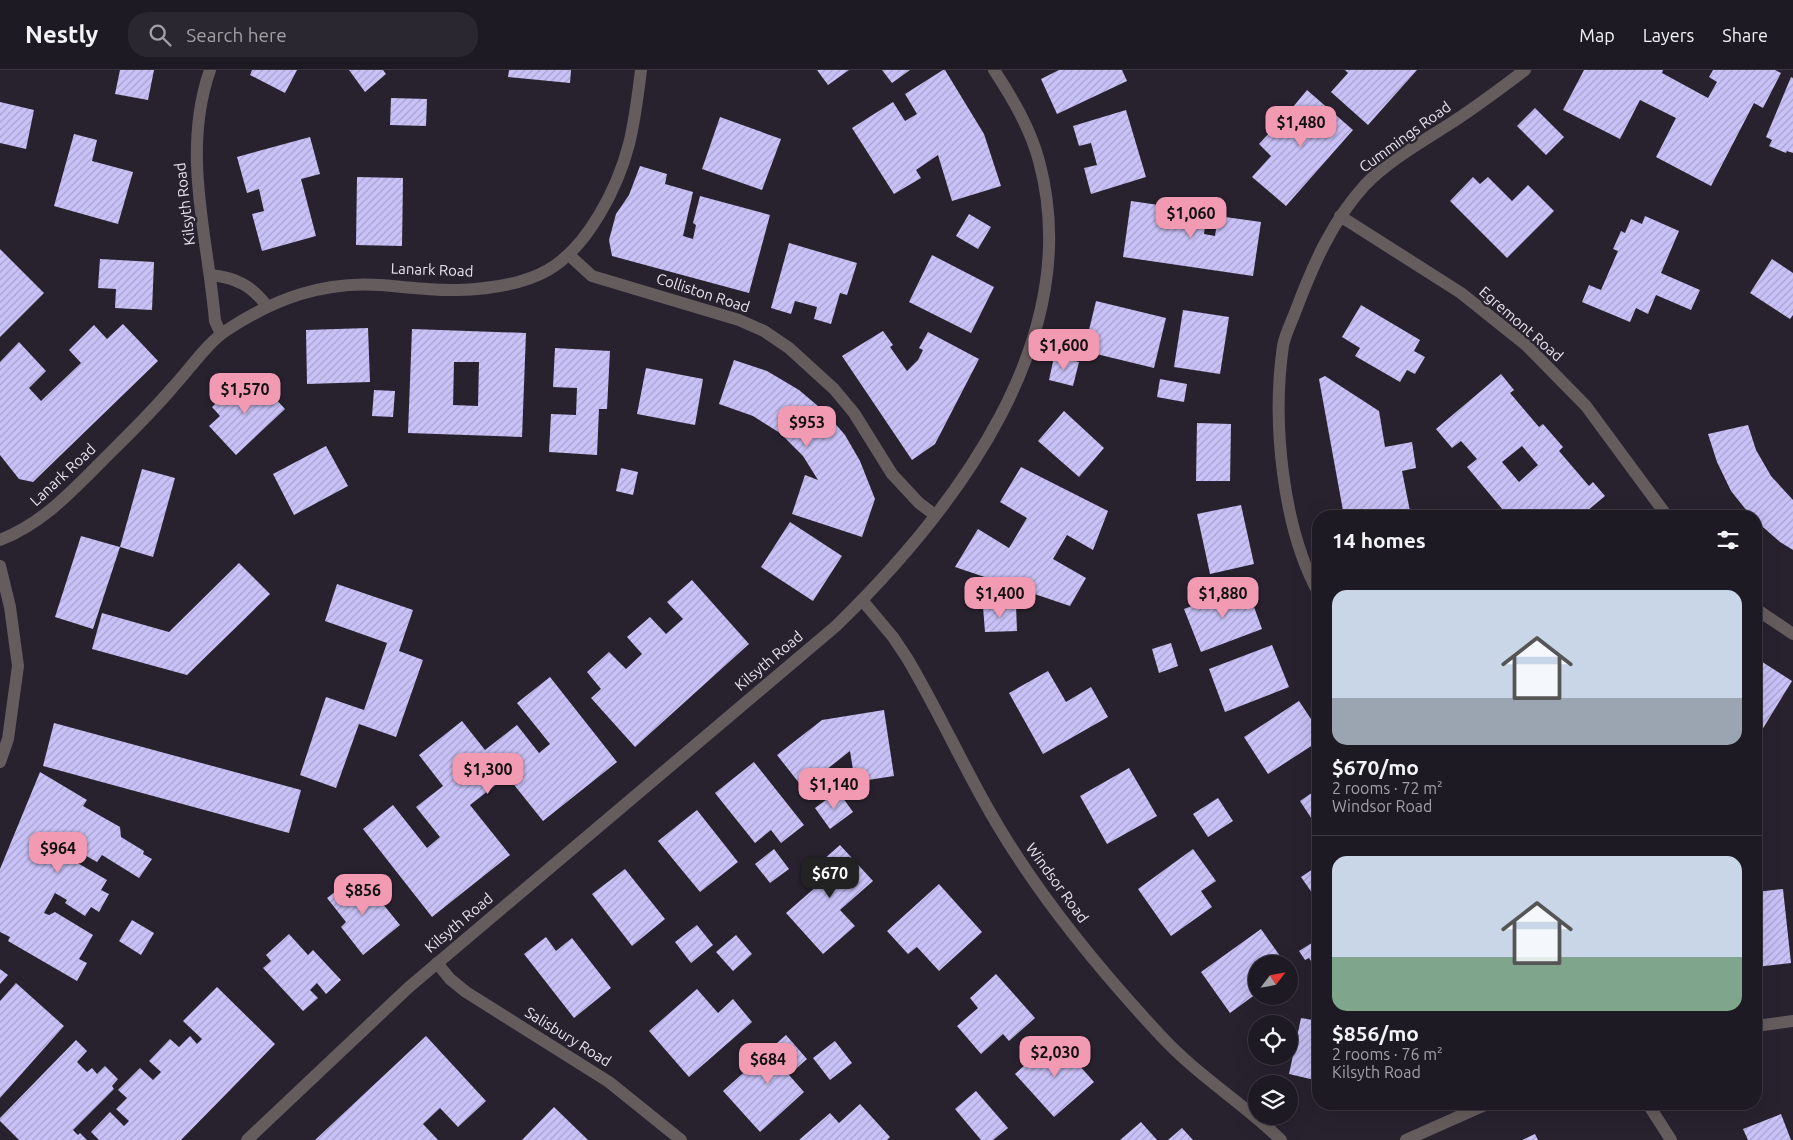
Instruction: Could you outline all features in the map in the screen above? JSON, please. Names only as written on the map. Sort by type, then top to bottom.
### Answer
[{"type":"street","name":"Kilsyth Road","points":[[210,70],[202,92],[195,154],[197,187],[211,275],[215,321],[221,334]]},
{"type":"street","name":"Lanark Road","points":[[0,540],[39,520],[60,504],[151,413],[221,334],[266,306],[300,294],[344,286],[377,285],[458,290],[497,286],[524,280],[547,271],[569,255],[587,234],[620,170],[633,126],[641,70]]},
{"type":"street","name":"Kilsyth Road","points":[[247,1140],[379,1013],[836,626],[862,600],[935,515],[969,466],[1004,409],[1022,372],[1044,304],[1049,233],[1046,196],[1039,161],[1028,129],[994,70]]},
{"type":"street","name":"Cummings Road","points":[[1312,582],[1286,499],[1279,416],[1283,344],[1311,270],[1340,216],[1366,184],[1396,160],[1475,108],[1525,70]]},
{"type":"street","name":"Egremont Road","points":[[1340,216],[1460,293],[1526,346],[1586,406],[1663,510]]},
{"type":"street","name":"Colliston Road","points":[[569,255],[592,276],[739,320],[764,332],[789,348],[834,389],[854,412],[892,474],[918,503],[935,515]]},
{"type":"street","points":[[211,275],[235,279],[248,285],[266,306]]},
{"type":"street","points":[[0,566],[10,607],[18,666],[8,739],[0,762]]},
{"type":"street","name":"Windsor Road","points":[[862,600],[908,658],[986,806],[1015,853],[1078,939],[1162,1038],[1206,1080],[1281,1140]]},
{"type":"street","points":[[1762,613],[1793,634]]},
{"type":"street","name":"Salisbury Road","points":[[437,963],[450,979],[466,992],[608,1082],[681,1140]]},
{"type":"street","points":[[1762,1025],[1793,1020]]},
{"type":"street","points":[[1406,1140],[1474,1110]]},
{"type":"street","points":[[1652,1110],[1671,1140]]},
{"type":"building","points":[[120,70],[154,70],[148,100],[115,94]]},
{"type":"building","points":[[252,70],[297,70],[285,93],[250,75]]},
{"type":"building","points":[[349,70],[383,70],[386,74],[365,92]]},
{"type":"building","points":[[509,70],[571,70],[570,83],[508,77]]},
{"type":"building","points":[[817,70],[849,70],[828,85]]},
{"type":"building","points":[[882,70],[910,70],[892,83]]},
{"type":"building","points":[[945,70],[984,134],[1001,186],[952,201],[938,155],[916,170],[921,178],[894,194],[852,128],[893,102],[905,121],[917,114],[905,94]]},
{"type":"building","points":[[1059,70],[1122,70],[1127,81],[1057,114],[1041,79]]},
{"type":"building","points":[[1345,70],[1417,70],[1368,125],[1331,92],[1348,73]]},
{"type":"building","points":[[1584,70],[1663,70],[1662,73],[1708,98],[1717,82],[1709,77],[1713,70],[1775,70],[1781,73],[1763,108],[1754,103],[1711,186],[1656,157],[1676,118],[1640,100],[1620,139],[1563,110]]},
{"type":"building","points":[[1791,77],[1793,78],[1793,153],[1787,151],[1786,153],[1769,146],[1772,140],[1766,137]]},
{"type":"building","points":[[1307,90],[1353,130],[1286,206],[1252,177],[1271,156],[1259,144],[1271,131],[1280,138],[1296,120],[1288,113]]},
{"type":"building","points":[[391,98],[427,99],[426,126],[390,125]]},
{"type":"building","points":[[0,102],[34,110],[26,149],[0,143]]},
{"type":"building","points":[[1535,108],[1564,137],[1546,155],[1517,126]]},
{"type":"building","points":[[1126,110],[1146,177],[1091,194],[1084,168],[1097,165],[1091,143],[1079,146],[1073,126]]},
{"type":"building","points":[[720,117],[781,139],[762,190],[702,169]]},
{"type":"building","points":[[74,134],[97,140],[92,161],[133,172],[118,224],[54,206]]},
{"type":"building","points":[[310,137],[320,174],[301,179],[316,236],[262,251],[252,214],[264,211],[259,189],[247,193],[237,157]]},
{"type":"building","points":[[640,166],[667,174],[665,184],[693,192],[683,236],[693,239],[696,225],[693,223],[700,196],[770,215],[749,293],[612,256],[609,240],[616,214],[629,195]]},
{"type":"building","points":[[357,177],[403,178],[402,246],[356,245]]},
{"type":"building","points":[[1473,177],[1480,184],[1488,177],[1512,201],[1528,185],[1554,211],[1507,258],[1450,201]]},
{"type":"building","points":[[1131,201],[1207,212],[1204,234],[1215,236],[1218,216],[1261,222],[1253,276],[1123,257]]},
{"type":"building","points":[[969,214],[991,227],[978,249],[956,236]]},
{"type":"building","points":[[1645,216],[1679,231],[1661,273],[1700,290],[1691,310],[1656,295],[1648,314],[1636,308],[1630,322],[1582,302],[1589,285],[1601,290],[1618,251],[1613,249],[1621,231],[1625,233],[1631,219],[1642,224]]},
{"type":"building","points":[[789,243],[857,263],[847,295],[840,293],[831,324],[814,319],[817,307],[795,301],[791,314],[771,308]]},
{"type":"building","points":[[0,249],[44,293],[0,337]]},
{"type":"building","points":[[932,255],[994,287],[971,333],[909,302]]},
{"type":"building","points":[[100,259],[154,262],[152,310],[115,308],[116,289],[98,288]]},
{"type":"building","points":[[1772,259],[1793,273],[1793,315],[1790,319],[1750,293]]},
{"type":"building","points":[[1096,301],[1166,318],[1154,368],[1084,351]]},
{"type":"building","points":[[1361,305],[1420,340],[1414,351],[1425,357],[1415,374],[1407,370],[1400,382],[1355,356],[1360,348],[1342,337]]},
{"type":"building","points":[[1183,310],[1229,317],[1220,374],[1174,367]]},
{"type":"building","points":[[123,324],[158,361],[33,482],[19,479],[0,455],[0,362],[19,342],[46,371],[29,388],[41,401],[81,363],[69,350],[94,325],[107,339]]},
{"type":"building","points":[[368,328],[370,382],[307,384],[306,330]]},
{"type":"building","points":[[412,329],[526,333],[522,437],[408,433]],"holes":[[[454,362],[479,362],[478,406],[453,405]]]},
{"type":"building","points":[[883,331],[893,345],[890,347],[907,371],[918,360],[923,350],[919,348],[928,332],[979,359],[935,444],[912,460],[842,356]]},
{"type":"building","points":[[555,348],[610,351],[607,409],[599,409],[597,455],[549,452],[551,414],[576,415],[577,388],[553,387]]},
{"type":"building","points":[[1054,357],[1079,362],[1073,386],[1049,380]]},
{"type":"building","points":[[734,360],[767,371],[799,390],[825,412],[845,435],[860,461],[875,499],[862,537],[792,514],[805,475],[818,480],[803,456],[780,433],[753,416],[719,404]]},
{"type":"building","points":[[646,368],[703,379],[695,425],[637,414]]},
{"type":"building","points":[[1501,374],[1514,390],[1510,393],[1539,427],[1543,424],[1563,447],[1559,451],[1589,486],[1593,482],[1605,496],[1588,510],[1503,510],[1467,467],[1477,459],[1461,441],[1452,448],[1436,429]],"holes":[[[1522,446],[1538,465],[1519,482],[1502,462]]]},
{"type":"building","points":[[1325,376],[1379,411],[1385,447],[1412,442],[1416,468],[1402,471],[1410,510],[1343,510],[1319,379]]},
{"type":"building","points":[[1160,379],[1187,384],[1184,402],[1157,397]]},
{"type":"building","points":[[258,380],[285,409],[236,455],[209,426],[220,416],[212,407],[238,382],[246,391]]},
{"type":"building","points":[[374,390],[395,391],[393,417],[372,416]]},
{"type":"building","points":[[1064,411],[1104,448],[1079,477],[1038,441]]},
{"type":"building","points":[[1197,423],[1231,424],[1230,481],[1196,481]]},
{"type":"building","points":[[1748,425],[1756,450],[1771,476],[1793,500],[1793,550],[1780,542],[1762,526],[1762,510],[1746,510],[1731,491],[1717,462],[1708,434]]},
{"type":"building","points":[[326,446],[348,486],[294,515],[273,474]]},
{"type":"building","points":[[1021,467],[1108,511],[1093,550],[1067,535],[1053,559],[1086,578],[1070,606],[955,567],[978,529],[1009,548],[1027,518],[1000,502]]},
{"type":"building","points":[[621,468],[638,472],[633,495],[616,491]]},
{"type":"building","points":[[142,469],[175,478],[153,557],[120,547]]},
{"type":"building","points":[[1241,505],[1254,564],[1210,574],[1197,514]]},
{"type":"building","points":[[790,522],[842,556],[813,601],[761,567]]},
{"type":"building","points":[[81,536],[120,547],[93,629],[55,617]]},
{"type":"building","points":[[239,563],[270,594],[187,675],[92,649],[102,613],[169,632]]},
{"type":"building","points":[[692,580],[749,644],[635,747],[591,698],[601,689],[587,672],[609,652],[626,669],[642,654],[627,637],[650,617],[666,634],[683,619],[667,602]]},
{"type":"building","points":[[337,584],[413,610],[399,651],[423,660],[396,737],[359,724],[336,788],[300,775],[326,697],[364,710],[387,643],[325,621]]},
{"type":"building","points":[[1246,585],[1262,629],[1201,652],[1184,609]]},
{"type":"building","points":[[1016,605],[1017,631],[985,632],[983,607]]},
{"type":"building","points":[[1171,643],[1178,666],[1159,673],[1152,649]]},
{"type":"building","points":[[1272,645],[1289,687],[1225,712],[1209,669]]},
{"type":"building","points":[[1762,662],[1792,681],[1762,730]]},
{"type":"building","points":[[1048,671],[1066,702],[1091,687],[1108,717],[1043,754],[1009,693]]},
{"type":"building","points":[[550,677],[617,762],[543,821],[507,776],[470,805],[510,855],[432,917],[363,829],[393,805],[427,848],[440,837],[416,807],[443,786],[419,755],[462,721],[485,750],[517,725],[539,753],[550,744],[517,703]]},
{"type":"building","points":[[1299,701],[1312,720],[1312,746],[1268,774],[1244,737]]},
{"type":"building","points":[[884,710],[894,776],[855,782],[850,751],[803,788],[777,755],[822,720]]},
{"type":"building","points":[[54,723],[301,790],[289,833],[43,766]]},
{"type":"building","points":[[754,762],[804,825],[781,843],[771,830],[755,843],[715,793]]},
{"type":"building","points":[[1129,768],[1157,816],[1107,844],[1080,796]]},
{"type":"building","points":[[40,772],[87,800],[83,806],[120,827],[121,837],[144,851],[143,854],[152,859],[139,878],[102,855],[97,862],[81,853],[81,846],[75,843],[64,858],[71,862],[74,861],[107,880],[101,890],[109,894],[99,912],[91,907],[85,916],[65,903],[67,900],[55,893],[44,913],[49,915],[55,912],[93,935],[79,959],[87,963],[77,981],[8,941],[10,937],[0,932],[0,869]]},
{"type":"building","points":[[838,791],[853,812],[830,829],[815,808]]},
{"type":"building","points":[[1312,793],[1312,819],[1300,801]]},
{"type":"building","points":[[1218,798],[1233,821],[1208,837],[1193,814]]},
{"type":"building","points":[[697,810],[738,862],[700,892],[658,841]]},
{"type":"building","points":[[840,845],[873,881],[840,910],[855,926],[823,954],[786,913],[817,886],[807,874]]},
{"type":"building","points":[[774,849],[789,869],[770,883],[755,864]]},
{"type":"building","points":[[1193,849],[1216,881],[1201,891],[1212,907],[1171,936],[1138,889]]},
{"type":"building","points":[[625,869],[665,919],[632,946],[592,894]]},
{"type":"building","points":[[1312,870],[1312,893],[1301,877]]},
{"type":"building","points":[[348,882],[354,891],[365,882],[400,925],[363,955],[341,927],[346,922],[327,898]]},
{"type":"building","points":[[939,884],[982,932],[939,971],[917,947],[908,954],[887,931]]},
{"type":"building","points":[[1783,889],[1791,963],[1762,966],[1762,891]]},
{"type":"building","points":[[132,920],[154,933],[141,955],[119,941]]},
{"type":"building","points":[[697,925],[713,945],[691,963],[675,942]]},
{"type":"building","points":[[1261,929],[1279,955],[1248,955],[1248,1000],[1230,1013],[1201,972]]},
{"type":"building","points":[[289,934],[308,955],[313,950],[341,980],[326,994],[317,983],[310,990],[318,998],[303,1011],[263,968],[271,961],[266,955]]},
{"type":"building","points":[[736,935],[752,954],[733,971],[716,952]]},
{"type":"building","points":[[546,937],[556,951],[572,938],[611,988],[574,1018],[524,954]]},
{"type":"building","points":[[1312,943],[1312,962],[1309,958],[1305,960],[1299,951]]},
{"type":"building","points":[[0,969],[8,975],[0,984]]},
{"type":"building","points":[[996,974],[1035,1018],[1009,1041],[1003,1034],[981,1054],[957,1026],[978,1008],[970,998]]},
{"type":"building","points":[[16,983],[64,1026],[0,1098],[0,1001]]},
{"type":"building","points":[[217,987],[275,1044],[181,1140],[99,1140],[91,1132],[110,1112],[124,1126],[129,1121],[116,1109],[127,1098],[118,1090],[140,1068],[153,1080],[161,1072],[149,1061],[170,1039],[179,1047],[190,1036],[197,1044],[202,1039],[183,1021]]},
{"type":"building","points":[[697,989],[718,1013],[733,999],[752,1022],[689,1077],[649,1031]]},
{"type":"building","points":[[1301,1018],[1312,1020],[1312,1079],[1289,1074],[1291,1065],[1298,1065],[1298,1032]]},
{"type":"building","points":[[786,1035],[807,1059],[789,1075],[804,1092],[760,1132],[723,1091]]},
{"type":"building","points":[[426,1036],[486,1101],[458,1127],[440,1108],[423,1124],[438,1140],[315,1140]]},
{"type":"building","points":[[1055,1038],[1094,1082],[1054,1117],[1015,1074]]},
{"type":"building","points":[[76,1040],[87,1051],[77,1062],[87,1072],[92,1068],[97,1074],[105,1066],[118,1079],[112,1086],[114,1089],[73,1130],[78,1135],[80,1133],[87,1140],[19,1140],[0,1121],[0,1118]]},
{"type":"building","points":[[835,1041],[852,1063],[830,1080],[813,1058]]},
{"type":"building","points":[[976,1091],[1008,1128],[993,1140],[981,1140],[955,1109]]},
{"type":"building","points":[[860,1104],[890,1137],[887,1140],[799,1140],[830,1113],[839,1123]]},
{"type":"building","points":[[554,1107],[588,1140],[522,1140]]},
{"type":"building","points":[[1781,1114],[1791,1140],[1748,1140],[1743,1129]]},
{"type":"building","points":[[1141,1122],[1157,1140],[1120,1140]]},
{"type":"building","points":[[1182,1128],[1193,1140],[1168,1140]]},
{"type":"building","points":[[1535,1134],[1538,1140],[1522,1140]]}]
